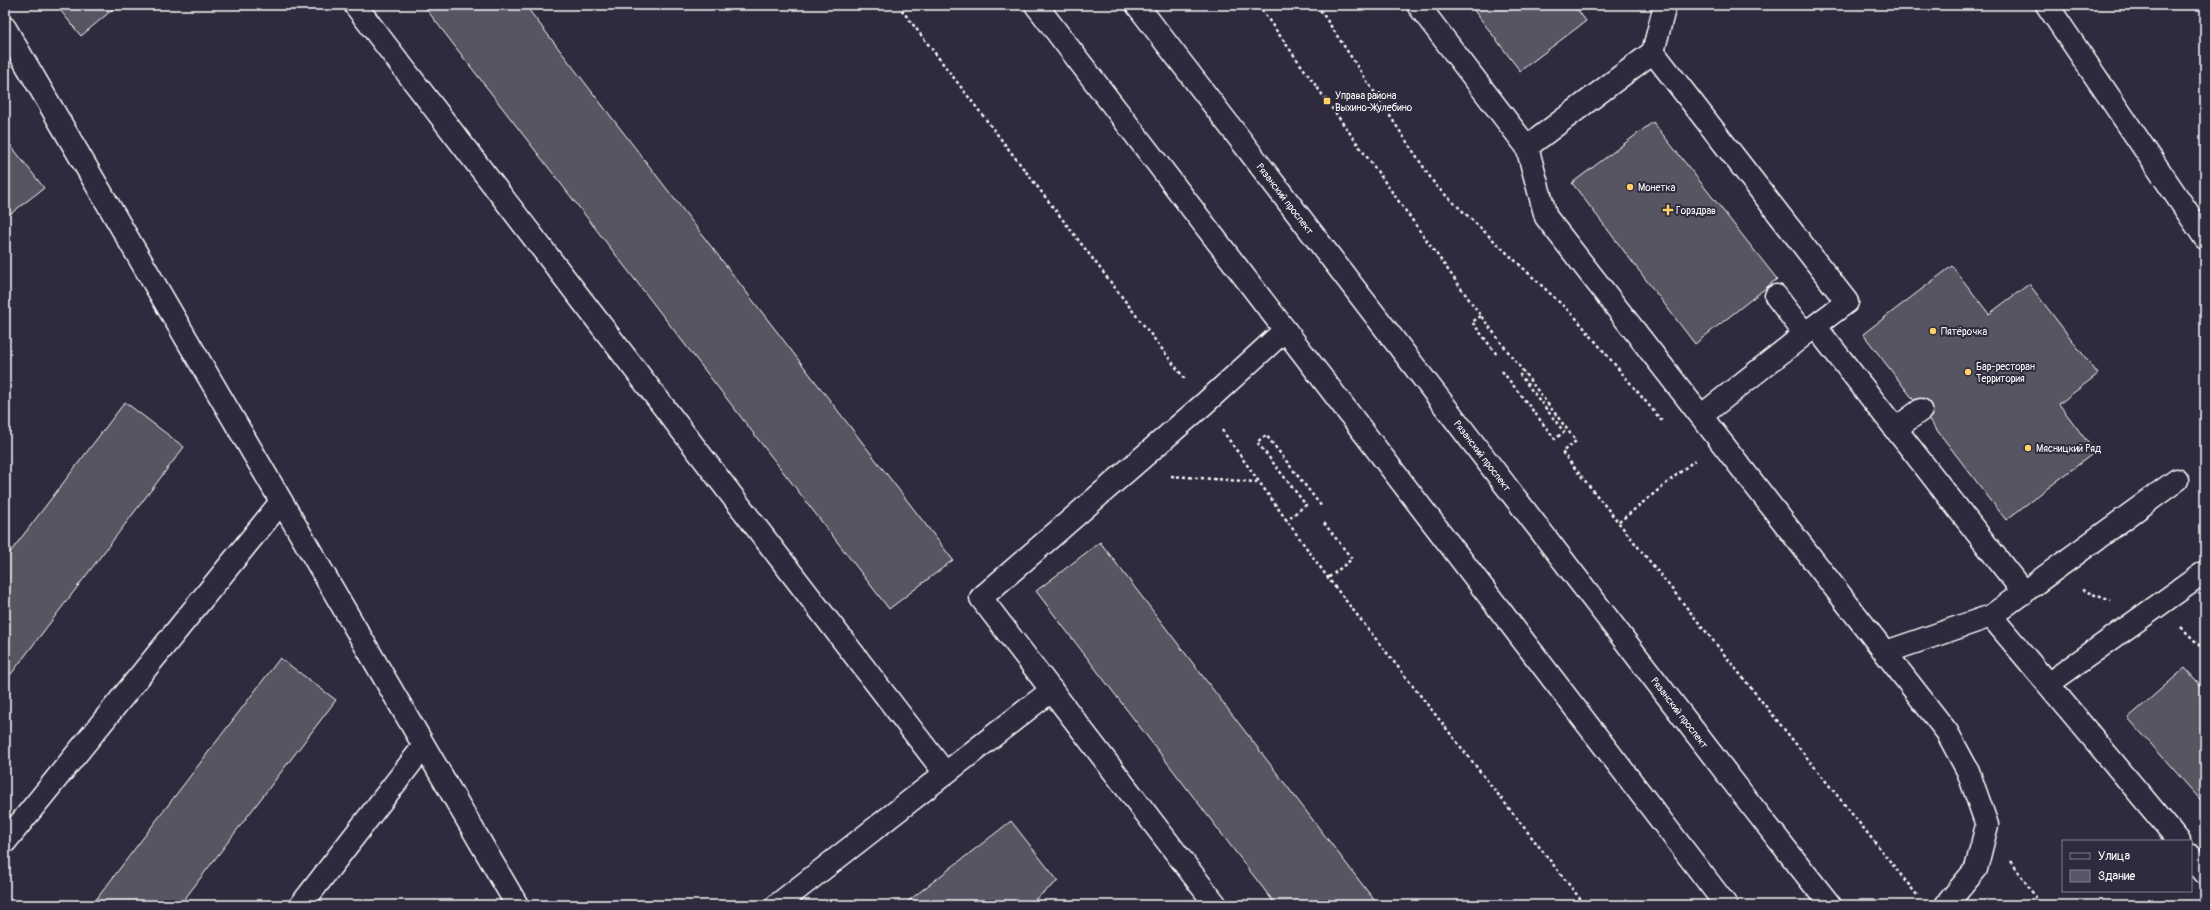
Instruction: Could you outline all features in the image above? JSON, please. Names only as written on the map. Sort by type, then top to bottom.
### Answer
[{"type":"main road","points":[[355,5],[945,773]]},
{"type":"main road","points":[[1036,5],[1726,905]]},
{"type":"main road","name":"Рязанский проспект","points":[[1137,5],[1744,796],[1830,905]]},
{"type":"main road","points":[[1418,5],[1527,147],[1546,217],[1947,732],[1968,771],[1987,825],[1976,869],[1946,905]]},
{"type":"main road","points":[[1527,147],[1653,52],[1664,5]]},
{"type":"main road","points":[[2046,5],[2205,238]]},
{"type":"main road","points":[[5,28],[517,905]]},
{"type":"main road","points":[[1653,52],[1847,302],[1700,416]]},
{"type":"main road","points":[[1776,296],[1810,330],[1895,428],[2024,592]]},
{"type":"main road","points":[[1216,905],[981,598],[1204,404],[1285,330]]},
{"type":"main road","points":[[1895,428],[1921,410]]},
{"type":"main road","points":[[1886,652],[1991,616],[2176,480]]},
{"type":"main road","points":[[5,842],[281,502]]},
{"type":"main road","points":[[2048,684],[2205,572]]},
{"type":"main road","points":[[1991,616],[2177,840]]},
{"type":"main road","points":[[777,905],[1052,690]]},
{"type":"main road","points":[[301,905],[424,746]]},
{"type":"main road","points":[[2192,857],[2205,873]]},
{"type":"path","points":[[898,5],[1204,404],[1285,521],[1328,578],[1585,905]]},
{"type":"path","points":[[1258,5],[1481,316],[1576,441],[1562,452],[1920,899]]},
{"type":"path","points":[[1317,5],[1436,186],[1575,317],[1665,424]]},
{"type":"path","points":[[1481,316],[1472,322],[1498,356]]},
{"type":"path","points":[[1502,371],[1555,439],[1564,432],[1520,375],[1524,372]]},
{"type":"path","points":[[1285,521],[1306,505],[1257,442],[1266,435],[1322,507]]},
{"type":"path","points":[[1619,522],[1695,460],[1722,442]]},
{"type":"path","points":[[1690,454],[1700,466]]},
{"type":"path","points":[[1124,473],[1258,482]]},
{"type":"path","points":[[1324,524],[1352,559],[1328,578]]},
{"type":"path","points":[[2047,575],[2144,615]]},
{"type":"path","points":[[1987,825],[2041,905]]},
{"type":"building","points":[[56,5],[118,5],[81,36]]},
{"type":"building","points":[[423,5],[525,5],[953,560],[889,609]]},
{"type":"building","points":[[1470,5],[1574,5],[1586,21],[1520,71]]},
{"type":"building","points":[[1653,122],[1777,279],[1695,344],[1572,183]]},
{"type":"building","points":[[5,138],[44,188],[5,218]]},
{"type":"building","points":[[1952,266],[1989,314],[2029,284],[2098,374],[2059,404],[2095,452],[2006,520],[1863,334]]},
{"type":"building","points":[[125,402],[184,447],[5,682],[5,559]]},
{"type":"building","points":[[1100,542],[1378,905],[1276,905],[1036,591]]},
{"type":"building","points":[[280,658],[336,700],[180,905],[92,905]]},
{"type":"building","points":[[2185,668],[2205,690],[2205,805],[2128,718]]},
{"type":"building","points":[[1011,821],[1058,881],[1028,905],[903,905]]},
{"type":"place","name":"Управа района Выхино-Жулебино","points":[[1327,101]]},
{"type":"place","name":"Монетка","points":[[1630,187]]},
{"type":"place","name":"Горздрав","points":[[1668,210]]},
{"type":"place","name":"Пятёрочка","points":[[1933,331]]},
{"type":"place","name":"Бар-ресторан Территория","points":[[1968,372]]},
{"type":"place","name":"Мясницкий Ряд","points":[[2028,448]]}]
